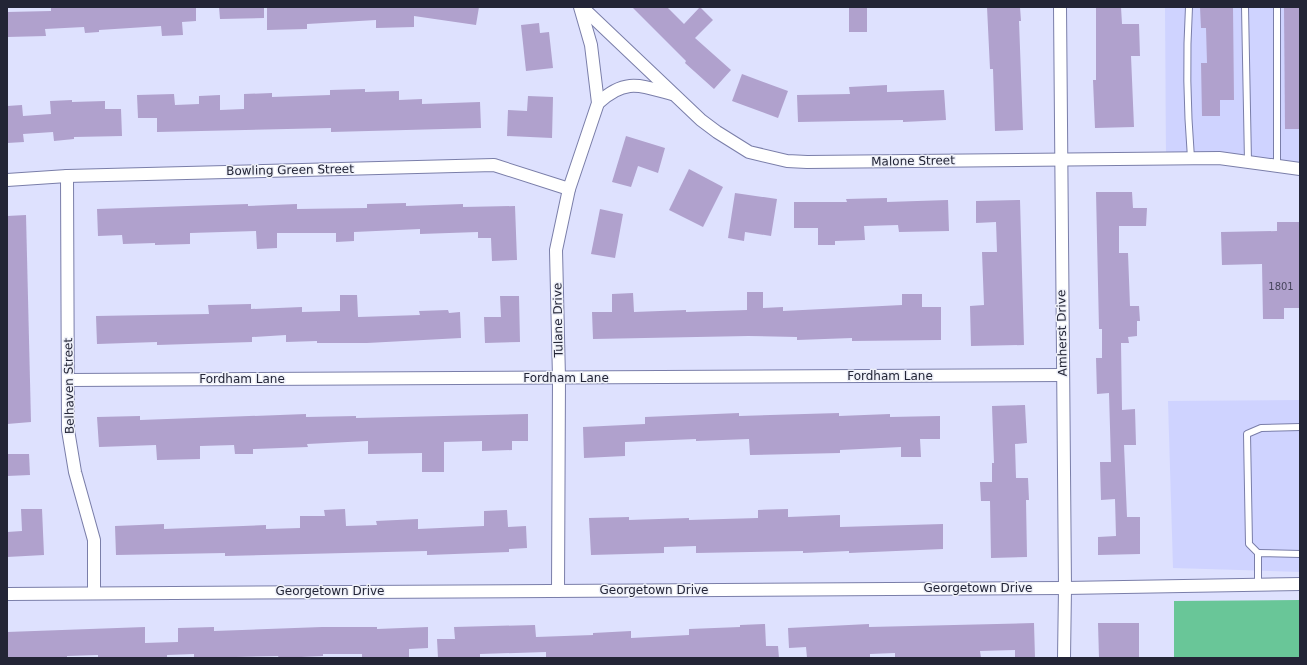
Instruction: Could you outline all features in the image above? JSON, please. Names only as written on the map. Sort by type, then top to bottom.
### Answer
[{"type":"street","name":"Malone Street","points":[[581,7],[701,120],[749,152],[787,161],[1219,158],[1300,169]]},
{"type":"street","name":"Tulane Drive","points":[[558,591],[559,378],[556,250],[570,189],[598,102],[590,45],[581,7]]},
{"type":"street","name":"Amherst Drive","points":[[1060,7],[1060,160],[1065,588],[1064,658]]},
{"type":"street","points":[[598,102],[611,90],[629,85],[650,88],[675,95]]},
{"type":"street","name":"Bowling Green Street","points":[[7,180],[67,176],[494,165],[570,189]]},
{"type":"street","name":"Belhaven Street","points":[[67,176],[68,430],[74,472],[94,540],[94,592]]},
{"type":"street","name":"Fordham Lane","points":[[69,380],[1063,375]]},
{"type":"street","name":"Georgetown Drive","points":[[7,594],[94,592],[1065,588],[1300,584]]},
{"type":"lane","points":[[1189,7],[1188,59],[1191,158]]},
{"type":"lane","points":[[1244,7],[1248,162]]},
{"type":"lane","points":[[1277,7],[1277,166]]},
{"type":"lane","points":[[1300,427],[1261,428],[1247,434],[1249,544],[1258,553],[1300,554]]},
{"type":"lane","points":[[1258,553],[1258,585]]},
{"type":"shaded area","points":[[1165,7],[1300,7],[1300,169],[1166,159]]},
{"type":"shaded area","points":[[1300,400],[1300,572],[1173,568],[1168,401]]},
{"type":"green space","points":[[1300,600],[1300,658],[1174,658],[1174,601]]},
{"type":"building","points":[[51,7],[196,7],[196,21],[182,22],[183,35],[162,36],[161,26],[99,30],[99,32],[85,33],[84,27],[45,29],[46,36],[7,37],[7,12],[51,11]]},
{"type":"building","points":[[219,7],[264,7],[264,18],[220,19]]},
{"type":"building","points":[[267,7],[479,7],[476,25],[414,16],[414,27],[376,28],[376,20],[307,24],[307,29],[267,30]]},
{"type":"building","points":[[632,7],[667,7],[684,24],[700,7],[713,20],[695,38],[731,70],[714,89],[685,63],[686,61]]},
{"type":"building","points":[[849,7],[867,7],[867,32],[849,32]]},
{"type":"building","points":[[987,7],[1020,7],[1021,21],[1019,21],[1023,130],[995,131],[993,69],[990,69]]},
{"type":"building","points":[[1096,7],[1121,7],[1122,24],[1139,24],[1140,56],[1131,56],[1134,127],[1095,128],[1093,80],[1096,80]]},
{"type":"building","points":[[1200,7],[1233,7],[1234,100],[1220,100],[1220,116],[1202,116],[1201,63],[1207,63],[1206,28],[1201,28]]},
{"type":"building","points":[[1284,7],[1300,7],[1300,129],[1285,129]]},
{"type":"building","points":[[539,23],[540,33],[549,32],[553,68],[526,71],[521,25]]},
{"type":"building","points":[[742,74],[788,91],[778,118],[732,101]]},
{"type":"building","points":[[887,85],[887,92],[944,90],[946,120],[903,122],[903,120],[798,122],[797,95],[850,94],[849,87]]},
{"type":"building","points":[[365,89],[365,92],[399,91],[399,100],[422,99],[422,104],[480,102],[481,128],[331,132],[331,128],[157,132],[157,118],[138,118],[137,95],[174,94],[175,105],[199,104],[199,96],[220,95],[220,110],[244,109],[244,94],[272,93],[272,97],[330,95],[330,90]]},
{"type":"building","points":[[528,96],[553,97],[552,138],[507,136],[508,110],[527,111]]},
{"type":"building","points":[[72,100],[72,102],[105,101],[105,109],[121,109],[122,136],[74,137],[74,139],[54,141],[53,132],[23,134],[24,142],[7,143],[7,106],[22,105],[23,116],[51,114],[50,101]]},
{"type":"building","points":[[626,136],[665,148],[658,173],[638,166],[631,187],[612,182]]},
{"type":"building","points":[[689,169],[723,187],[703,227],[669,210]]},
{"type":"building","points":[[1096,192],[1132,192],[1133,208],[1147,208],[1146,226],[1119,226],[1119,253],[1128,253],[1130,306],[1139,306],[1140,321],[1137,321],[1137,336],[1128,337],[1129,343],[1121,343],[1122,410],[1135,409],[1136,445],[1124,445],[1127,517],[1140,517],[1140,554],[1098,555],[1098,537],[1116,536],[1115,499],[1101,500],[1100,462],[1111,462],[1109,393],[1097,394],[1096,358],[1102,358],[1102,329],[1099,329]]},
{"type":"building","points":[[735,193],[777,199],[771,236],[745,232],[744,241],[728,238]]},
{"type":"building","points":[[887,198],[887,202],[948,200],[949,231],[899,232],[898,225],[864,226],[865,240],[835,241],[835,245],[818,245],[818,228],[794,228],[794,202],[847,202],[846,199]]},
{"type":"building","points":[[1020,200],[1024,345],[971,346],[970,306],[984,305],[982,252],[997,252],[996,222],[976,223],[976,201]]},
{"type":"building","points":[[406,203],[406,206],[463,204],[463,207],[515,206],[517,260],[492,261],[491,238],[478,238],[478,232],[420,234],[420,229],[354,232],[354,241],[336,242],[336,233],[277,233],[277,248],[257,249],[256,231],[190,233],[190,244],[123,244],[122,235],[98,236],[97,209],[248,204],[248,206],[297,204],[297,209],[367,208],[367,204]]},
{"type":"building","points":[[600,209],[623,214],[615,258],[591,254]]},
{"type":"building","points":[[26,215],[31,422],[7,424],[7,216]]},
{"type":"building","points":[[1277,222],[1300,222],[1300,308],[1284,308],[1284,319],[1263,319],[1262,264],[1222,265],[1221,232],[1277,231]]},
{"type":"building","points":[[747,292],[763,292],[763,308],[783,307],[783,311],[902,305],[902,294],[922,294],[922,307],[941,307],[941,340],[852,341],[852,338],[797,340],[797,337],[748,336],[593,339],[592,312],[612,312],[612,294],[633,293],[634,312],[686,310],[686,312],[747,310]]},
{"type":"building","points":[[340,295],[357,295],[358,317],[420,315],[419,311],[448,310],[449,313],[460,312],[461,338],[367,343],[317,343],[317,341],[286,342],[286,335],[252,337],[252,342],[157,345],[157,342],[97,344],[96,316],[209,314],[208,305],[251,304],[251,309],[302,307],[302,312],[340,311]]},
{"type":"building","points":[[500,296],[519,296],[520,342],[485,343],[484,317],[501,317]]},
{"type":"building","points":[[1025,405],[1027,443],[1015,444],[1016,478],[1028,478],[1029,500],[1026,500],[1027,557],[991,558],[990,501],[981,501],[980,482],[992,482],[992,463],[994,463],[992,406]]},
{"type":"building","points":[[739,413],[739,416],[839,413],[839,416],[890,414],[890,417],[940,416],[940,439],[920,439],[921,457],[901,457],[901,447],[840,450],[840,453],[750,455],[749,439],[696,441],[696,439],[625,442],[625,456],[584,458],[583,427],[645,424],[645,417]]},
{"type":"building","points":[[306,414],[306,417],[356,416],[356,418],[528,414],[528,441],[512,441],[512,450],[482,451],[482,441],[444,442],[444,472],[422,472],[422,453],[368,454],[368,441],[307,444],[308,447],[253,449],[253,454],[235,454],[234,445],[200,446],[200,459],[157,460],[156,445],[99,447],[97,417],[140,416],[140,420]]},
{"type":"building","points":[[7,454],[29,454],[30,475],[7,476]]},
{"type":"building","points":[[21,509],[42,509],[44,555],[7,557],[7,532],[22,531]]},
{"type":"building","points":[[345,509],[346,526],[377,525],[376,521],[418,519],[418,529],[484,526],[484,511],[507,510],[508,527],[526,526],[527,548],[509,549],[509,552],[427,555],[427,551],[225,556],[225,553],[116,555],[115,526],[164,524],[164,529],[266,525],[266,529],[300,528],[300,516],[325,516],[324,510]]},
{"type":"building","points":[[788,509],[788,517],[840,515],[840,527],[943,524],[943,549],[849,553],[849,551],[803,553],[803,551],[696,553],[696,546],[664,547],[664,553],[591,555],[589,518],[629,517],[629,520],[689,518],[689,520],[758,518],[758,510]]},
{"type":"building","points":[[1034,623],[1035,658],[1015,658],[1015,650],[980,651],[981,658],[895,658],[895,653],[870,654],[870,658],[807,658],[806,647],[789,648],[788,628],[869,624],[869,627]]},
{"type":"building","points":[[1098,623],[1139,623],[1139,657],[1099,658]]},
{"type":"building","points":[[765,624],[766,646],[778,646],[779,658],[546,658],[546,652],[480,654],[480,658],[438,658],[437,639],[455,639],[454,627],[535,625],[536,637],[593,635],[593,633],[631,631],[631,638],[689,635],[689,629],[740,627],[740,625]]},
{"type":"building","points":[[145,627],[145,643],[178,642],[178,628],[214,627],[214,631],[322,627],[377,627],[377,629],[428,627],[428,648],[409,649],[409,658],[362,658],[362,654],[323,654],[323,656],[279,658],[278,656],[194,658],[194,654],[167,655],[167,658],[98,658],[98,655],[67,656],[67,658],[7,658],[7,632]]}]
